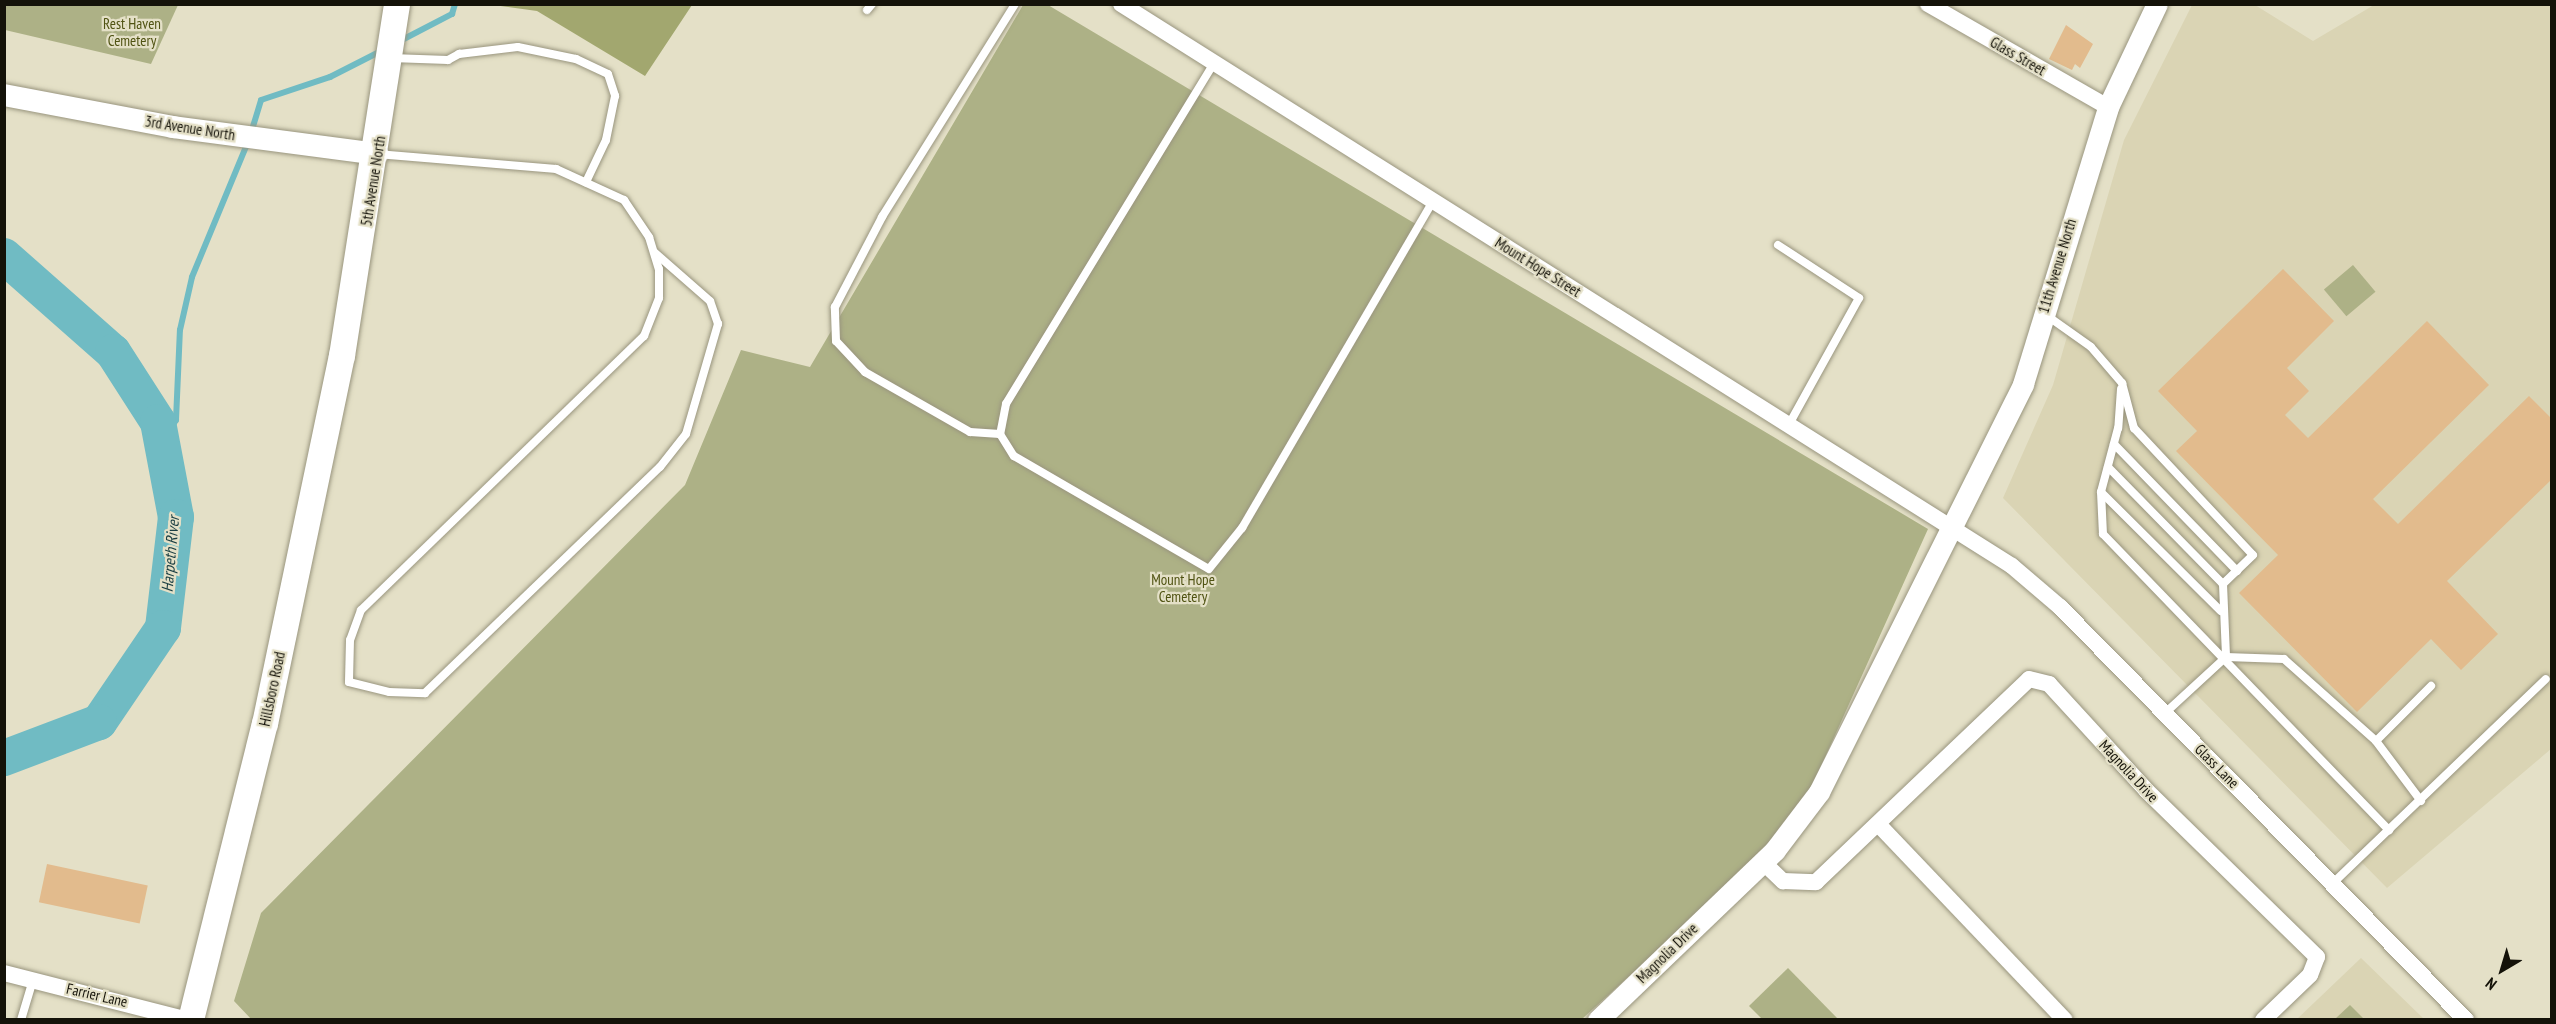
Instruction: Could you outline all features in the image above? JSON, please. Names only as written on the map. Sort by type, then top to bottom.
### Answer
[{"type":"main road","name":"5th Avenue North","points":[[342,356],[377,154],[396,10]]},
{"type":"main road","name":"3rd Avenue North","points":[[4,95],[173,127],[308,147],[377,154]]},
{"type":"main road","name":"Hillsboro Road","points":[[190,1020],[265,724],[342,356]]},
{"type":"street","name":"Mount Hope Street","points":[[1122,4],[1788,426],[1955,527]]},
{"type":"street","name":"Glass Street","points":[[1928,4],[2108,107]]},
{"type":"street","name":"11th Avenue North","points":[[1955,527],[2023,384],[2108,107],[2157,4]]},
{"type":"street","name":"Glass Lane","points":[[1955,527],[2060,607],[2466,1020]]},
{"type":"street","name":"Magnolia Drive","points":[[1598,1020],[1762,862],[1819,792],[1955,527]]},
{"type":"street","name":"Magnolia Drive","points":[[1762,862],[1783,881],[1816,882],[1879,825],[2029,679],[2049,684],[2146,790],[2317,957],[2310,975],[2264,1020]]},
{"type":"street","points":[[1879,825],[2065,1020]]},
{"type":"street","name":"Farrier Lane","points":[[4,973],[190,1020]]},
{"type":"lane","points":[[1000,434],[970,432],[865,372],[836,341],[835,307],[882,217],[1015,4]]},
{"type":"lane","points":[[390,58],[448,60],[459,54],[518,47],[576,59],[608,74],[615,96],[606,140],[586,182]]},
{"type":"lane","points":[[1214,63],[1006,404],[1000,434],[1014,456],[1209,570],[1247,520],[1433,201]]},
{"type":"lane","points":[[377,154],[556,169],[624,200],[654,252],[710,301],[718,324],[686,434],[660,467],[425,693],[349,681],[350,640],[362,610],[644,336],[659,298],[654,252]]},
{"type":"lane","points":[[1778,245],[1859,298],[1788,426]]},
{"type":"lane","points":[[2043,313],[2091,347],[2122,383],[2134,428],[2253,555],[2223,584],[2221,611],[2226,657]]},
{"type":"lane","points":[[2122,383],[2114,444],[2101,492],[2103,534],[2226,657],[2389,830]]},
{"type":"lane","points":[[2114,444],[2237,571]]},
{"type":"lane","points":[[2108,467],[2223,584]]},
{"type":"lane","points":[[2101,492],[2221,611]]},
{"type":"lane","points":[[2164,714],[2226,657],[2284,659],[2376,741],[2421,801]]},
{"type":"lane","points":[[2332,884],[2421,801],[2546,678]]},
{"type":"lane","points":[[2376,741],[2432,687]]},
{"type":"lane","points":[[21,1020],[33,980]]},
{"type":"shaded area","points":[[2192,5],[2255,5],[2313,41],[2374,5],[2551,5],[2551,749],[2387,888],[2003,498],[2053,385],[2124,140]]},
{"type":"shaded area","points":[[2361,958],[2424,1019],[2296,1020]]},
{"type":"green space","name":"Rest Haven Cemetery","points":[[5,4],[178,5],[151,64],[5,30]]},
{"type":"green space","points":[[493,5],[692,5],[645,76],[537,11]]},
{"type":"green space","name":"Mount Hope Cemetery","points":[[1023,5],[1048,5],[1928,529],[1794,826],[1582,1019],[252,1020],[234,1001],[261,913],[685,485],[741,350],[810,367]]},
{"type":"green space","points":[[2353,265],[2375,292],[2346,316],[2324,289]]},
{"type":"green space","points":[[1788,968],[1838,1019],[1762,1019],[1749,1006]]},
{"type":"green space","points":[[2350,1005],[2364,1019],[2335,1019]]},
{"type":"building","points":[[2066,25],[2093,44],[2080,68],[2075,64],[2072,70],[2049,59]]},
{"type":"building","points":[[2283,269],[2334,321],[2287,368],[2309,391],[2285,415],[2308,438],[2427,321],[2489,385],[2373,499],[2398,524],[2529,396],[2552,419],[2552,479],[2447,581],[2498,634],[2461,670],[2431,639],[2357,712],[2239,593],[2278,555],[2176,451],[2197,431],[2158,391]]},
{"type":"building","points":[[47,864],[148,885],[140,924],[39,902]]},
{"type":"waterway","points":[[398,42],[452,14],[455,4]]},
{"type":"waterway","points":[[251,133],[261,100],[330,77],[383,50]]},
{"type":"waterway","points":[[162,444],[176,420],[180,330],[192,277],[248,142]]},
{"type":"waterway","name":"Harpeth River","points":[[4,256],[113,352],[158,422],[176,517],[163,628],[99,722],[4,758]]}]
